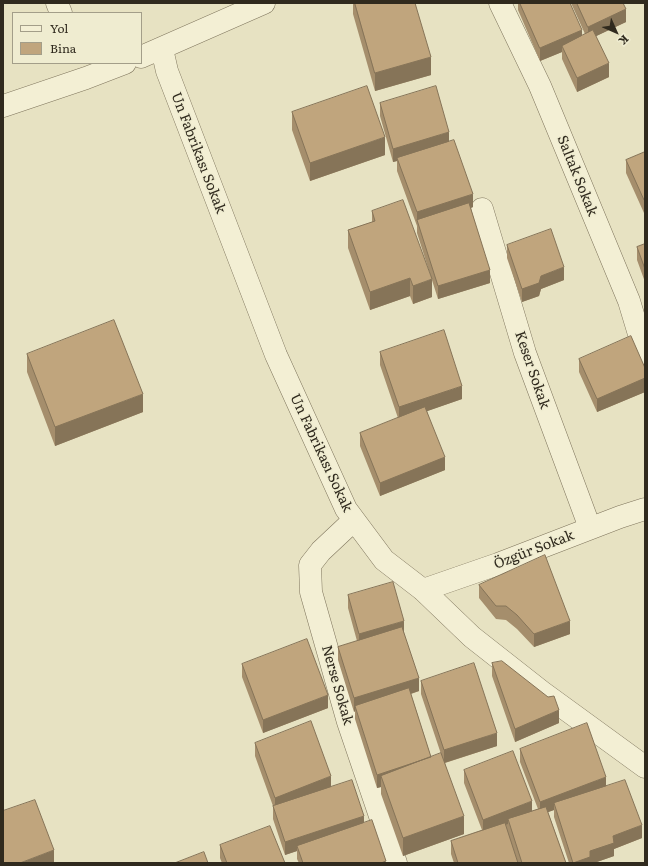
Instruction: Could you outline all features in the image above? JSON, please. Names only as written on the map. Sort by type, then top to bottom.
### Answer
[{"type":"street","points":[[142,57],[264,3]]},
{"type":"street","name":"Saltak Sokak","points":[[500,3],[540,86],[623,286],[645,354]]},
{"type":"street","name":"Un Fabrikası Sokak","points":[[162,49],[167,71],[276,355],[346,509],[384,560],[423,590],[472,637],[536,688],[645,767]]},
{"type":"street","points":[[3,106],[83,70],[119,64]]},
{"type":"street","name":"Keser Sokak","points":[[482,209],[525,353],[590,528]]},
{"type":"street","name":"Özgür Sokak","points":[[423,590],[498,564],[590,528],[645,509]]},
{"type":"street","name":"Nerse Sokak","points":[[354,520],[321,551],[310,565],[311,592],[348,722],[396,863]]},
{"type":"building","points":[[355,3],[415,3],[431,57],[375,73]]},
{"type":"building","points":[[520,3],[570,3],[582,30],[540,48]]},
{"type":"building","points":[[577,3],[623,3],[626,9],[588,27]]},
{"type":"building","points":[[593,30],[609,63],[577,78],[562,46]]},
{"type":"building","points":[[367,86],[385,137],[310,163],[292,112]]},
{"type":"building","points":[[436,86],[449,132],[393,149],[380,103]]},
{"type":"building","points":[[454,140],[473,194],[417,212],[397,158]]},
{"type":"building","points":[[645,152],[645,200],[644,200],[626,160]]},
{"type":"building","points":[[403,200],[432,279],[413,286],[410,278],[370,292],[348,230],[375,221],[372,211]]},
{"type":"building","points":[[469,203],[490,270],[438,286],[417,220]]},
{"type":"building","points":[[551,229],[564,267],[541,276],[539,283],[522,289],[507,245]]},
{"type":"building","points":[[645,244],[645,269],[637,247]]},
{"type":"building","points":[[114,320],[143,394],[55,427],[27,354]]},
{"type":"building","points":[[444,330],[462,386],[399,407],[380,352]]},
{"type":"building","points":[[631,336],[645,368],[645,378],[597,399],[579,359]]},
{"type":"building","points":[[425,407],[445,457],[380,483],[360,433]]},
{"type":"building","points":[[545,555],[570,621],[534,634],[517,615],[506,606],[496,606],[479,585]]},
{"type":"building","points":[[393,582],[404,621],[359,634],[348,595]]},
{"type":"building","points":[[402,627],[419,678],[354,698],[338,647]]},
{"type":"building","points":[[307,639],[328,695],[263,720],[242,664]]},
{"type":"building","points":[[502,661],[548,697],[554,696],[559,710],[515,729],[492,663]]},
{"type":"building","points":[[474,663],[497,733],[444,750],[421,681]]},
{"type":"building","points":[[409,688],[431,757],[377,775],[355,706]]},
{"type":"building","points":[[311,721],[331,776],[275,798],[255,743]]},
{"type":"building","points":[[587,723],[606,777],[540,802],[520,749]]},
{"type":"building","points":[[513,751],[532,801],[483,820],[464,770]]},
{"type":"building","points":[[441,753],[464,816],[403,838],[381,776]]},
{"type":"building","points":[[352,780],[364,816],[285,842],[273,806]]},
{"type":"building","points":[[625,780],[642,825],[613,836],[614,843],[590,851],[590,857],[573,863],[554,803]]},
{"type":"building","points":[[35,800],[54,850],[20,863],[3,863],[3,811]]},
{"type":"building","points":[[546,807],[566,863],[522,863],[508,819]]},
{"type":"building","points":[[372,820],[386,861],[381,863],[303,863],[297,846]]},
{"type":"building","points":[[505,823],[518,863],[458,863],[451,841]]},
{"type":"building","points":[[270,826],[285,863],[227,863],[220,845]]},
{"type":"building","points":[[204,852],[208,863],[175,863]]}]
